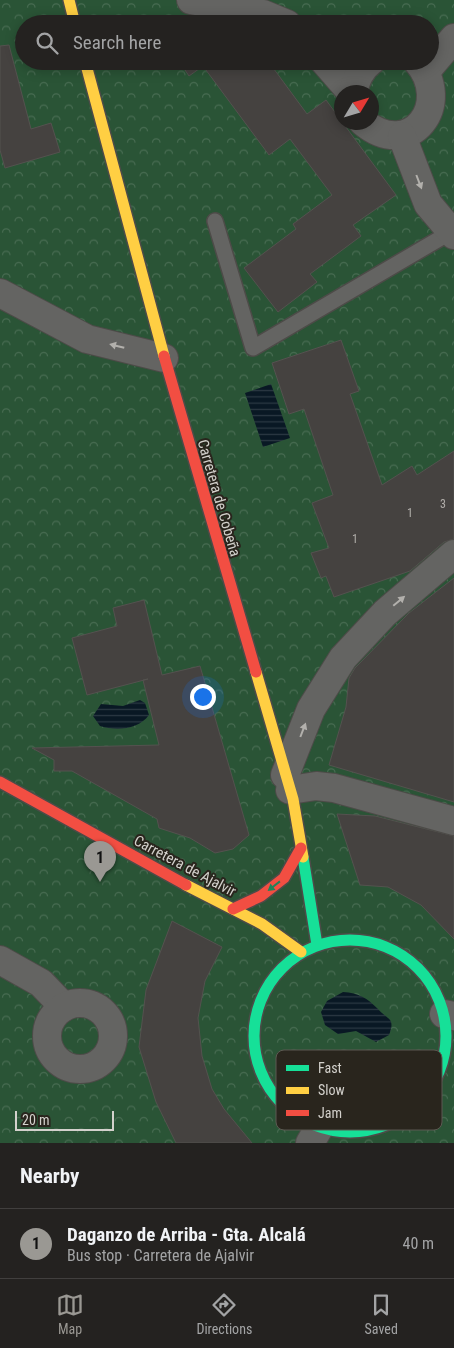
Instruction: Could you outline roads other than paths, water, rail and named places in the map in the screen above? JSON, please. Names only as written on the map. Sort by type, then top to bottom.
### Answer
[{"type":"street","points":[[69,0],[73,15]]},
{"type":"street","points":[[191,0],[273,13]]},
{"type":"street","points":[[439,51],[454,38]]},
{"type":"street","name":"Carretera de Cobeña","points":[[87,70],[164,358],[288,782],[317,945]]},
{"type":"street","points":[[332,70],[346,85]]},
{"type":"street","points":[[354,85],[361,70]]},
{"type":"street","points":[[375,130],[381,134],[402,136],[415,131],[425,123],[445,95],[433,83],[425,70]]},
{"type":"street","points":[[402,136],[428,204],[453,234]]},
{"type":"street","points":[[0,293],[87,338],[164,358]]},
{"type":"street","points":[[454,554],[385,613],[343,658],[311,709],[288,782],[334,788],[454,821]]},
{"type":"street","name":"Carretera de Ajalvir","points":[[0,782],[184,884],[262,924],[301,952]]},
{"type":"street","points":[[233,909],[261,896],[284,878],[301,848]]},
{"type":"street","points":[[276,1097],[269,1090],[256,1061],[253,1030],[260,999],[277,972],[301,952],[317,945],[349,939],[381,945],[410,960],[432,984],[449,1015],[450,1046],[442,1068]]},
{"type":"street","points":[[0,960],[41,983],[64,1007]]},
{"type":"street","points":[[314,1136],[374,1130],[376,1143]]},
{"type":"lane","points":[[215,220],[253,348],[453,234]]},
{"type":"water","points":[[271,384],[290,438],[263,447],[245,393]]},
{"type":"water","points":[[140,700],[145,703],[149,715],[139,724],[120,729],[100,726],[93,716],[101,704],[123,706]]},
{"type":"water","points":[[343,992],[366,999],[390,1019],[392,1025],[389,1035],[376,1042],[356,1031],[338,1034],[325,1025],[321,1012],[327,1001]]},
{"type":"place","name":"Daganzo de Arriba - Gta. Alcalá","points":[[100,882]]}]
